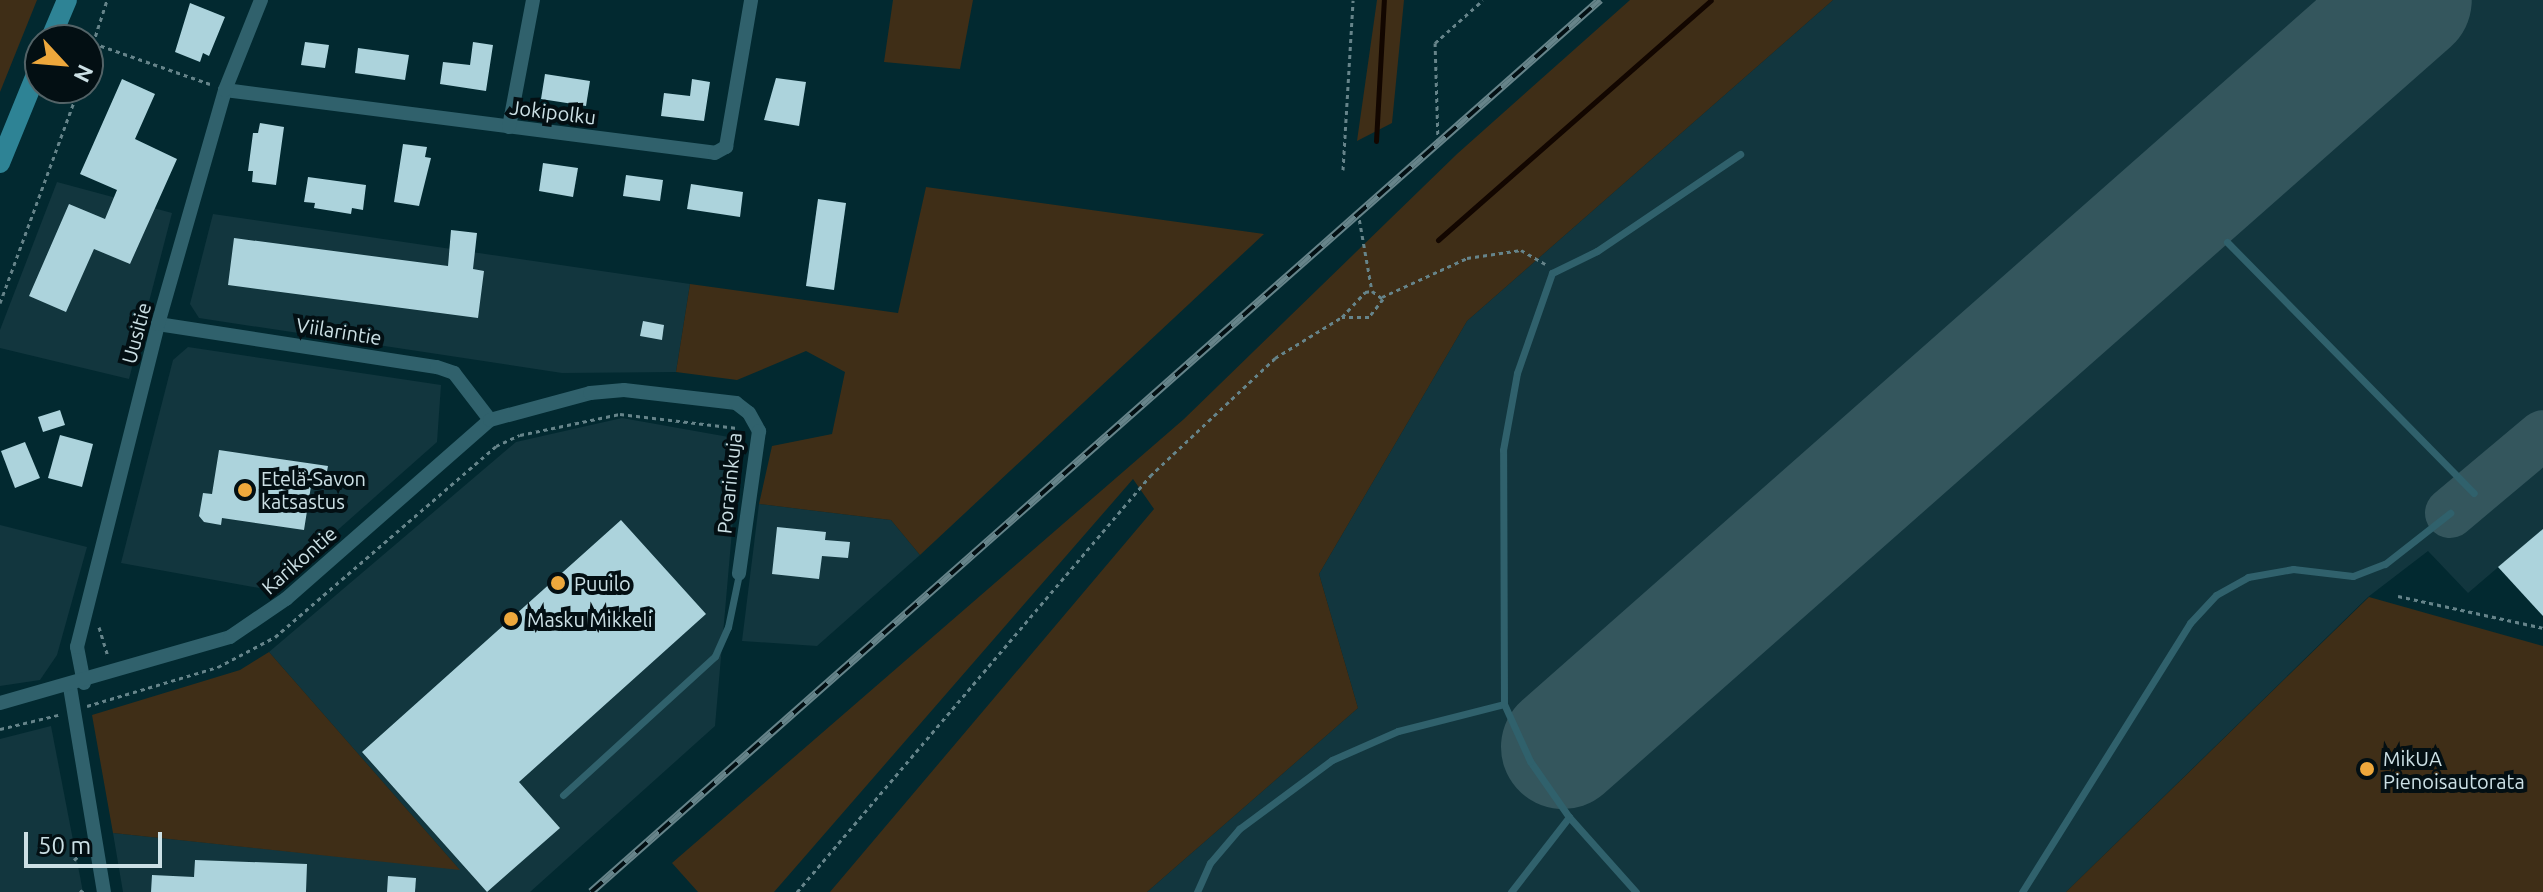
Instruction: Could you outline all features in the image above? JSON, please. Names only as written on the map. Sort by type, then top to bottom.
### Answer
[{"type":"main road","points":[[57,24],[67,0]]},
{"type":"main road","points":[[0,163],[24,104]]},
{"type":"street","name":"Uusitie","points":[[104,892],[77,685],[77,647],[158,324],[225,90],[261,0]]},
{"type":"street","points":[[509,127],[533,0]]},
{"type":"street","name":"Jokipolku","points":[[225,90],[715,153],[726,147],[751,0]]},
{"type":"street","name":"Viilarintie","points":[[158,324],[437,367],[454,373],[490,420]]},
{"type":"street","name":"Karikontie","points":[[0,703],[77,685],[206,647],[256,622],[490,420],[611,391],[736,403]]},
{"type":"street","name":"Porarinkuja","points":[[736,403],[749,413],[759,431],[739,574]]},
{"type":"lane","points":[[1636,892],[1569,817],[1530,761],[1504,704],[1503,450],[1517,373],[1552,273],[1597,251],[1740,154]]},
{"type":"lane","points":[[2227,242],[2474,493]]},
{"type":"lane","points":[[2022,892],[2190,623],[2216,595],[2248,577],[2293,569],[2353,576],[2385,564],[2450,513]]},
{"type":"lane","points":[[563,795],[715,656],[728,627],[739,574]]},
{"type":"lane","points":[[1197,892],[1210,863],[1239,829],[1332,760],[1398,731],[1504,704]]},
{"type":"lane","points":[[1511,892],[1569,817]]},
{"type":"path","points":[[99,24],[107,0]]},
{"type":"path","points":[[1343,170],[1353,0]]},
{"type":"path","points":[[1438,142],[1435,43],[1483,0]]},
{"type":"path","points":[[104,47],[225,90]]},
{"type":"path","points":[[0,303],[73,104]]},
{"type":"path","points":[[1342,317],[1369,317],[1382,306],[1381,297],[1372,291],[1358,212]]},
{"type":"path","points":[[1381,297],[1467,258],[1521,250],[1540,258],[1552,273]]},
{"type":"path","points":[[797,892],[1150,476],[1275,358],[1342,317],[1355,300],[1372,291]]},
{"type":"path","points":[[84,707],[218,667],[275,637],[496,446],[520,435],[620,414],[759,431]]},
{"type":"path","points":[[2398,596],[2543,628]]},
{"type":"path","points":[[97,619],[111,661]]},
{"type":"path","points":[[115,686],[117,697]]},
{"type":"path","points":[[0,729],[51,715],[61,719]]},
{"type":"path","points":[[74,860],[83,853]]},
{"type":"shaded area","points":[[0,0],[37,0],[27,24],[24,24],[24,32],[0,92]]},
{"type":"shaded area","points":[[893,0],[973,0],[960,69],[884,62]]},
{"type":"shaded area","points":[[1377,0],[1404,0],[1392,123],[1357,141]]},
{"type":"shaded area","points":[[1630,0],[1833,0],[1467,321],[1319,574],[1358,708],[1147,892],[830,892],[1154,509],[1133,479],[774,892],[698,892],[672,863],[1184,419],[1457,154]]},
{"type":"shaded area","points":[[1833,0],[2543,0],[2543,529],[2468,593],[2428,551],[2368,597],[2066,892],[1147,892],[1358,708],[1319,574],[1467,321]]},
{"type":"shaded area","points":[[57,182],[172,213],[129,379],[0,348],[0,330]]},
{"type":"shaded area","points":[[926,187],[1264,234],[920,555],[891,520],[759,504],[772,446],[832,434],[845,372],[806,351],[737,380],[676,372],[690,284],[898,313]]},
{"type":"shaded area","points":[[213,214],[690,284],[676,372],[562,373],[199,318],[190,304]]},
{"type":"shaded area","points":[[188,347],[441,385],[437,442],[270,590],[121,563],[173,360]]},
{"type":"shaded area","points":[[622,418],[740,439],[715,726],[530,892],[123,892],[113,833],[459,869],[269,652],[516,442]]},
{"type":"shaded area","points":[[759,504],[891,520],[920,555],[817,646],[742,641]]},
{"type":"shaded area","points":[[0,525],[87,547],[57,655],[40,680],[0,686]]},
{"type":"shaded area","name":"MikUA Pienoisautorata","points":[[2369,597],[2543,646],[2543,892],[2066,892]]},
{"type":"shaded area","points":[[269,652],[460,870],[113,833],[92,715],[240,670]]},
{"type":"shaded area","points":[[51,726],[83,892],[0,892],[0,739]]},
{"type":"building","points":[[190,3],[225,17],[209,56],[203,53],[200,62],[175,52]]},
{"type":"building","points":[[305,42],[329,45],[325,68],[301,65]]},
{"type":"building","points":[[473,42],[493,45],[486,91],[440,84],[443,62],[470,65]]},
{"type":"building","points":[[358,48],[409,55],[405,80],[355,73]]},
{"type":"building","points":[[545,74],[590,81],[586,106],[541,99]]},
{"type":"building","points":[[776,78],[806,82],[799,126],[764,120]]},
{"type":"building","points":[[122,79],[155,94],[135,139],[177,159],[130,264],[94,249],[66,312],[29,296],[69,204],[105,219],[117,190],[80,174]]},
{"type":"building","points":[[692,79],[710,82],[704,121],[661,116],[664,93],[690,96]]},
{"type":"building","points":[[260,123],[284,127],[276,185],[252,182],[253,171],[248,171],[253,133],[258,133]]},
{"type":"building","points":[[403,144],[427,147],[425,157],[431,158],[419,206],[394,202]]},
{"type":"building","points":[[543,163],[578,168],[573,197],[539,191]]},
{"type":"building","points":[[626,175],[663,180],[660,201],[623,196]]},
{"type":"building","points":[[308,177],[366,185],[363,210],[352,208],[351,214],[314,208],[315,203],[304,202]]},
{"type":"building","points":[[691,184],[743,192],[740,217],[687,209]]},
{"type":"building","points":[[818,199],[846,203],[834,290],[806,286]]},
{"type":"building","points":[[451,230],[477,233],[473,269],[484,271],[478,318],[228,285],[234,238],[448,266]]},
{"type":"building","points":[[643,321],[664,325],[662,340],[640,336]]},
{"type":"building","points":[[60,410],[65,425],[43,432],[38,417]]},
{"type":"building","points":[[60,435],[93,444],[82,487],[48,478]]},
{"type":"building","points":[[25,442],[40,478],[15,488],[1,451]]},
{"type":"building","name":"Etelä-Savon katsastus","points":[[219,450],[328,466],[324,488],[311,486],[304,530],[222,518],[221,525],[204,522],[199,516],[203,493],[212,494]]},
{"type":"building","points":[[621,520],[706,614],[519,782],[560,828],[487,892],[362,752]]},
{"type":"building","points":[[777,527],[826,532],[825,540],[850,542],[848,558],[822,556],[819,579],[772,574]]},
{"type":"building","points":[[2543,529],[2543,616],[2498,567]]},
{"type":"building","points":[[195,860],[307,864],[306,892],[151,892],[152,875],[194,877]]},
{"type":"building","points":[[388,876],[416,878],[415,892],[387,892]]},
{"type":"waterway","points":[[1376,141],[1384,0]]},
{"type":"waterway","points":[[1438,240],[1711,0]]},
{"type":"taxiway","points":[[2450,513],[2543,435]]},
{"type":"runway","points":[[1563,747],[2410,0]]},
{"type":"railway","points":[[591,892],[1600,0]]},
{"type":"place","name":"Etelä-Savon katsastus","points":[[245,490]]},
{"type":"place","name":"Puuilo","points":[[558,583]]},
{"type":"place","name":"Masku Mikkeli","points":[[511,619]]},
{"type":"place","name":"MikUA Pienoisautorata","points":[[2367,769]]}]
